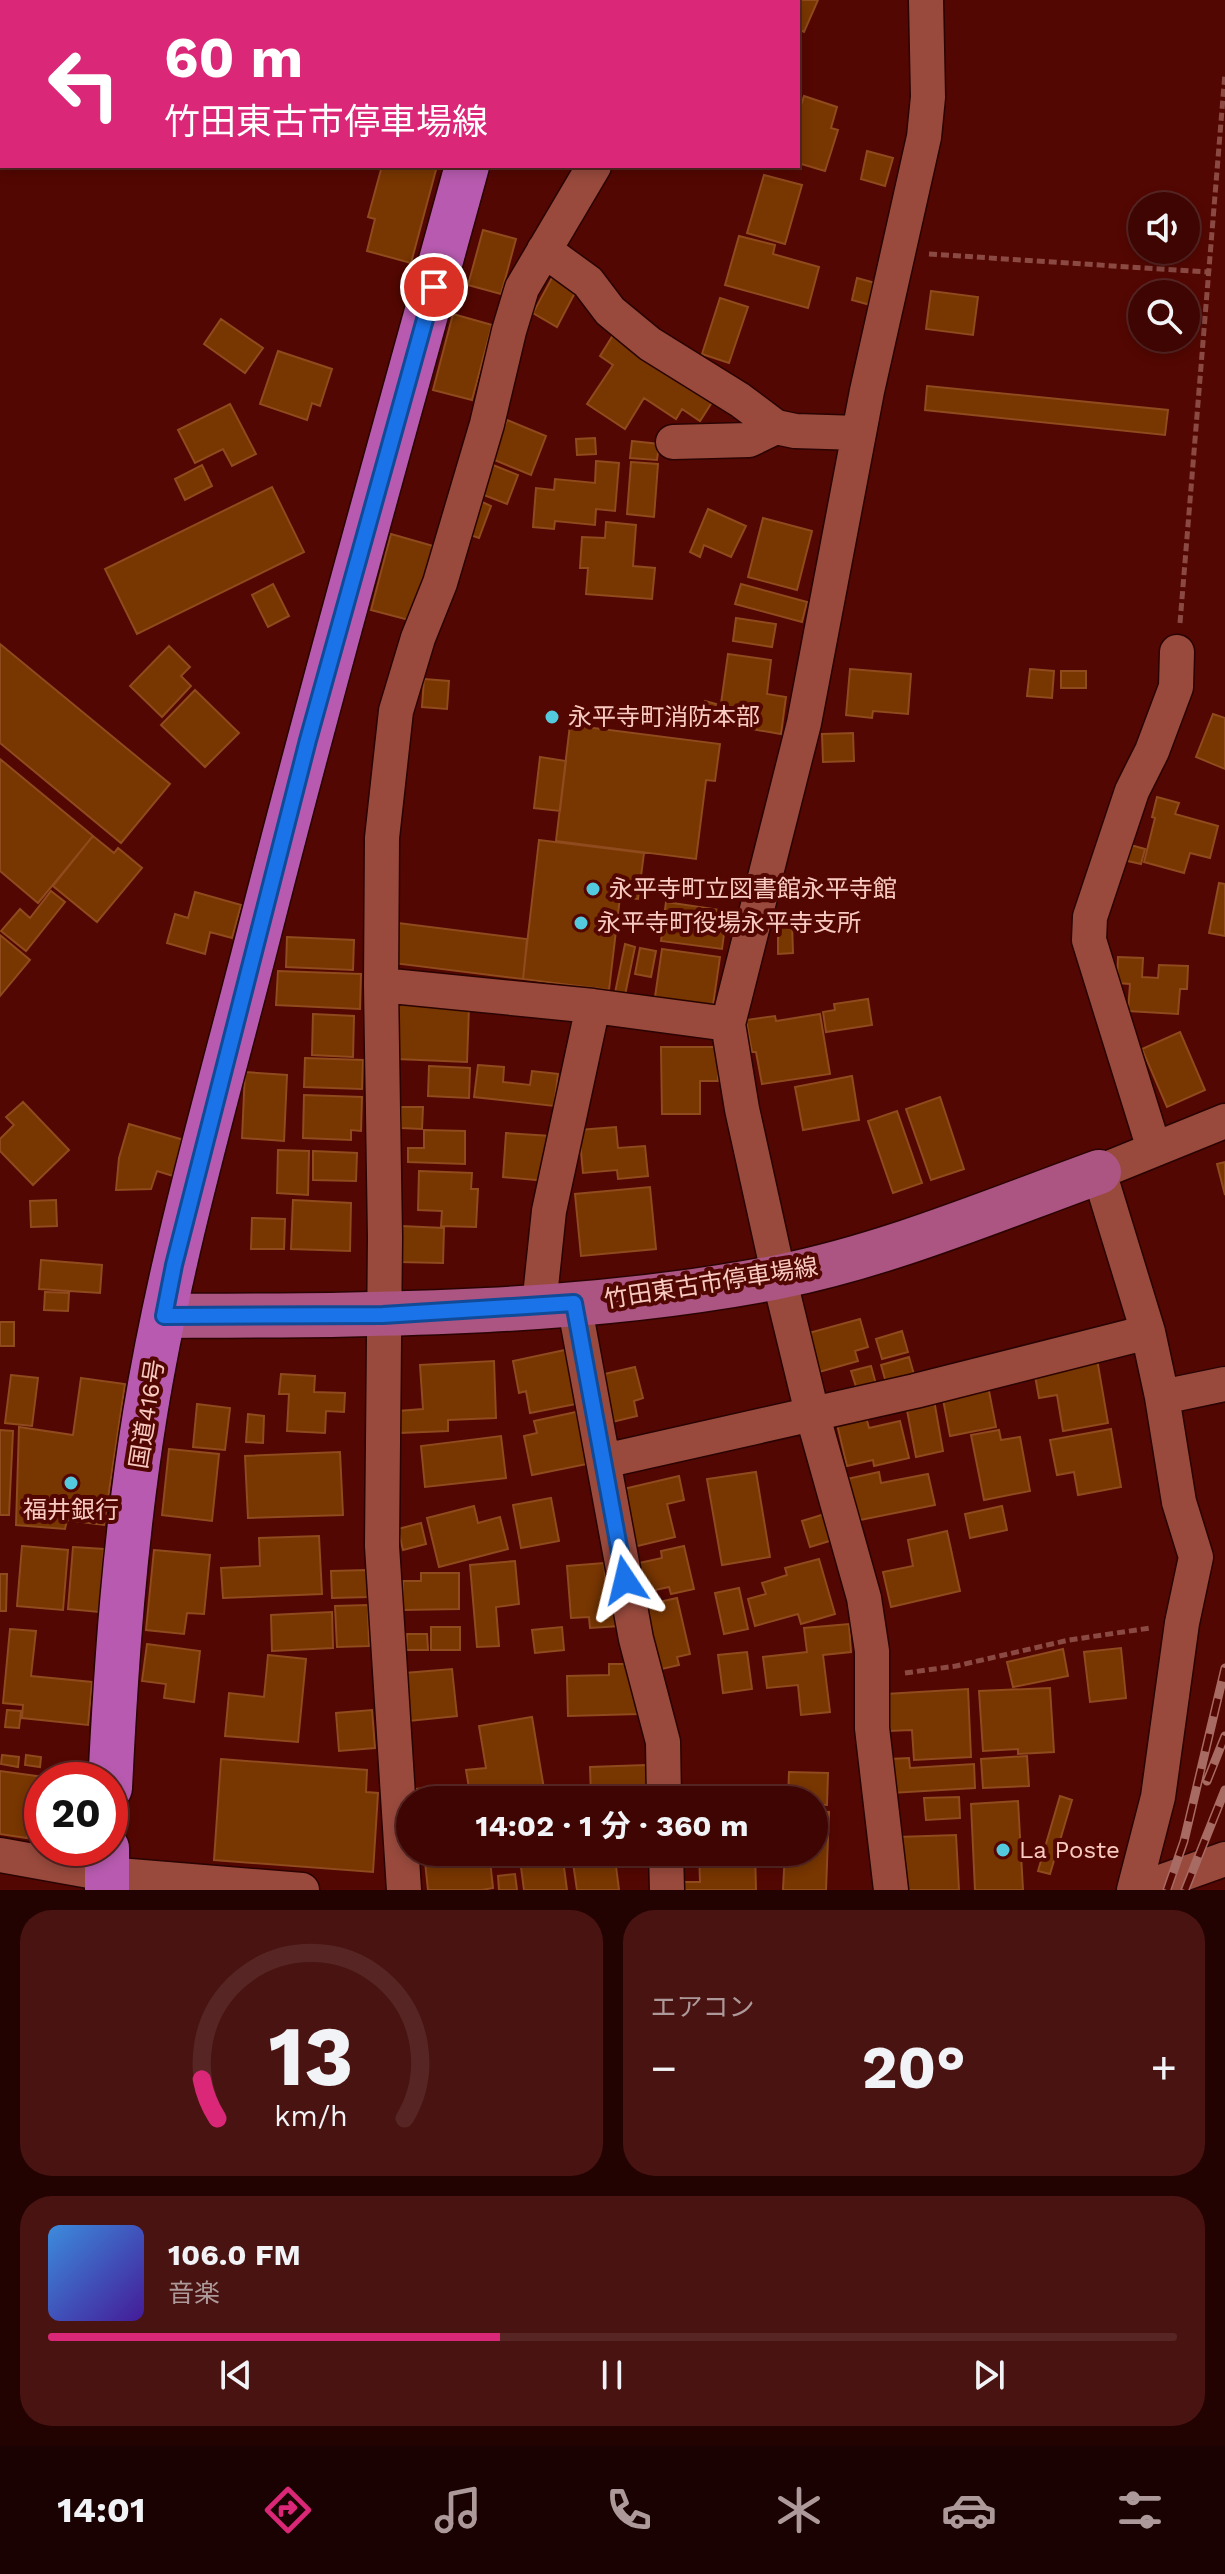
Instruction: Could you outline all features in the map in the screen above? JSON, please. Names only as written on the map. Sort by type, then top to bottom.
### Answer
[{"type":"highway","name":"国道416号","points":[[111,1762],[127,1560],[145,1415],[174,1265],[308,740],[466,168]]},
{"type":"main road","name":"竹田東古市停車場線","points":[[164,1316],[383,1315],[635,1299],[779,1277],[884,1250],[1099,1172]]},
{"type":"street","points":[[891,1890],[872,1728],[872,1651],[864,1598],[812,1413],[779,1277],[742,1109],[728,1024],[804,723],[859,433],[924,137],[928,97],[926,0]]},
{"type":"street","points":[[404,1890],[382,1546],[385,1221],[382,838],[396,711],[418,638],[440,583],[487,424],[522,288],[593,168]]},
{"type":"street","points":[[544,250],[588,282],[610,311],[650,344],[740,400],[776,427],[795,431],[859,433]]},
{"type":"street","points":[[673,442],[749,440],[776,427]]},
{"type":"street","points":[[1154,1149],[1089,940],[1090,917],[1132,791],[1152,751],[1176,687],[1177,652]]},
{"type":"street","points":[[381,985],[593,1006],[728,1024]]},
{"type":"street","points":[[593,1006],[549,1211],[556,1304],[604,1461],[636,1639],[663,1742],[664,1786]]},
{"type":"street","points":[[1136,1890],[1158,1797],[1182,1623],[1196,1557],[1179,1502],[1148,1332],[1099,1172],[1225,1121]]},
{"type":"street","points":[[604,1461],[915,1391],[1148,1332]]},
{"type":"street","points":[[1162,1397],[1225,1384]]},
{"type":"street","points":[[0,1855],[107,1871],[302,1890]]},
{"type":"street","points":[[1136,1890],[1225,1859]]},
{"type":"street","points":[[666,1866],[667,1890]]},
{"type":"path","points":[[1177,652],[1225,73]]},
{"type":"path","points":[[898,252],[1207,272]]},
{"type":"path","points":[[872,1678],[956,1666],[1069,1640],[1182,1623]]},
{"type":"building","points":[[800,0],[818,0],[804,32],[800,30]]},
{"type":"building","points":[[804,96],[837,107],[831,128],[838,130],[825,171],[800,164],[800,109]]},
{"type":"building","points":[[867,151],[893,158],[885,186],[861,179]]},
{"type":"building","points":[[381,168],[436,168],[411,263],[367,251],[375,219],[368,217]]},
{"type":"building","points":[[764,175],[802,185],[785,244],[747,233]]},
{"type":"building","points":[[483,230],[516,239],[501,294],[468,285]]},
{"type":"building","points":[[739,236],[775,245],[773,254],[819,267],[808,308],[725,285]]},
{"type":"building","points":[[554,274],[578,287],[557,327],[533,313]]},
{"type":"building","points":[[857,278],[879,284],[874,306],[852,300]]},
{"type":"building","points":[[931,291],[978,297],[973,335],[926,329]]},
{"type":"building","points":[[720,298],[748,307],[729,363],[702,354]]},
{"type":"building","points":[[453,314],[492,325],[472,400],[433,390]]},
{"type":"building","points":[[221,319],[263,348],[245,373],[204,344]]},
{"type":"building","points":[[615,332],[716,396],[700,421],[682,409],[676,419],[644,398],[625,429],[587,404],[613,365],[600,356]]},
{"type":"building","points":[[278,351],[332,369],[320,406],[312,403],[307,420],[260,404]]},
{"type":"building","points":[[927,386],[1168,410],[1165,435],[925,410]]},
{"type":"building","points":[[230,404],[256,454],[232,466],[223,449],[195,463],[178,430]]},
{"type":"building","points":[[507,420],[546,436],[531,475],[492,459]]},
{"type":"building","points":[[595,438],[596,454],[577,455],[576,439]]},
{"type":"building","points":[[632,441],[659,444],[657,460],[630,458]]},
{"type":"building","points":[[596,461],[619,463],[615,511],[596,509],[595,525],[555,521],[554,529],[533,527],[536,488],[554,490],[555,479],[595,483]]},
{"type":"building","points":[[631,462],[658,464],[654,517],[627,514]]},
{"type":"building","points":[[202,465],[212,486],[185,500],[175,479]]},
{"type":"building","points":[[493,465],[518,475],[507,504],[481,494]]},
{"type":"building","points":[[272,487],[304,552],[137,634],[105,569]]},
{"type":"building","points":[[480,501],[491,506],[479,538],[467,534]]},
{"type":"building","points":[[708,509],[746,526],[731,557],[704,545],[700,557],[690,552]]},
{"type":"building","points":[[763,518],[812,531],[797,590],[748,577]]},
{"type":"building","points":[[606,522],[636,525],[633,566],[655,568],[652,599],[586,594],[588,568],[580,568],[582,537],[605,538]]},
{"type":"building","points":[[391,534],[433,546],[413,621],[371,610]]},
{"type":"building","points":[[273,584],[289,616],[268,627],[252,595]]},
{"type":"building","points":[[741,584],[807,602],[802,622],[735,604]]},
{"type":"building","points":[[736,618],[776,624],[772,647],[733,641]]},
{"type":"building","points":[[0,644],[170,784],[121,843],[0,743]]},
{"type":"building","points":[[169,646],[190,667],[181,676],[191,686],[162,717],[130,686]]},
{"type":"building","points":[[728,654],[771,660],[767,694],[786,697],[781,734],[751,729],[752,722],[719,718]]},
{"type":"building","points":[[850,669],[911,674],[908,714],[873,711],[872,718],[846,715]]},
{"type":"building","points":[[1030,669],[1054,671],[1052,698],[1027,696]]},
{"type":"building","points":[[1061,671],[1086,671],[1086,688],[1061,688]]},
{"type":"building","points":[[424,679],[449,681],[447,709],[422,707]]},
{"type":"building","points":[[195,690],[239,733],[205,767],[161,725]]},
{"type":"building","points":[[705,701],[716,704],[712,722],[701,719]]},
{"type":"building","points":[[1213,714],[1225,718],[1225,769],[1196,757]]},
{"type":"building","points":[[570,725],[720,744],[715,781],[706,780],[696,859],[556,841]]},
{"type":"building","points":[[853,733],[854,761],[823,762],[822,734]]},
{"type":"building","points":[[540,757],[566,761],[560,811],[534,808]]},
{"type":"building","points":[[0,759],[93,836],[38,903],[0,871]]},
{"type":"building","points":[[1157,797],[1179,803],[1175,814],[1218,826],[1210,858],[1190,853],[1184,873],[1144,862]]},
{"type":"building","points":[[93,836],[114,853],[118,848],[142,868],[97,922],[53,886]]},
{"type":"building","points":[[539,840],[644,853],[638,899],[620,897],[609,990],[523,979]]},
{"type":"building","points":[[1127,844],[1145,849],[1141,864],[1123,860]]},
{"type":"building","points":[[780,880],[796,883],[793,897],[777,894]]},
{"type":"building","points":[[1219,883],[1225,884],[1225,936],[1209,933]]},
{"type":"building","points":[[51,891],[65,902],[26,951],[1,931],[20,909],[30,918]]},
{"type":"building","points":[[195,892],[241,905],[232,938],[210,932],[205,954],[167,943],[175,914],[188,918]]},
{"type":"building","points":[[666,902],[727,911],[722,949],[661,941]]},
{"type":"building","points":[[398,923],[527,939],[523,979],[393,963]]},
{"type":"building","points":[[792,923],[793,953],[778,954],[778,924]]},
{"type":"building","points":[[0,935],[30,960],[0,996]]},
{"type":"building","points":[[287,937],[354,940],[353,970],[286,967]]},
{"type":"building","points":[[625,944],[635,947],[625,995],[615,993]]},
{"type":"building","points":[[640,948],[656,951],[651,977],[635,974]]},
{"type":"building","points":[[662,949],[720,957],[713,1005],[655,997]]},
{"type":"building","points":[[1118,957],[1143,958],[1142,977],[1158,978],[1159,965],[1188,966],[1187,989],[1180,989],[1178,1014],[1128,1011],[1130,984],[1117,983]]},
{"type":"building","points":[[278,971],[361,974],[360,1009],[276,1005]]},
{"type":"building","points":[[868,999],[872,1025],[826,1032],[823,1012],[835,1010],[834,1004]]},
{"type":"building","points":[[399,1003],[469,1006],[467,1062],[397,1059]]},
{"type":"building","points":[[313,1014],[354,1016],[353,1057],[312,1055]]},
{"type":"building","points":[[820,1014],[830,1074],[762,1084],[746,1020],[775,1016],[776,1021]]},
{"type":"building","points":[[1180,1032],[1205,1090],[1167,1107],[1142,1049]]},
{"type":"building","points":[[661,1047],[718,1047],[718,1081],[700,1081],[700,1114],[662,1114]]},
{"type":"building","points":[[305,1058],[363,1060],[362,1089],[304,1087]]},
{"type":"building","points":[[478,1065],[504,1067],[503,1082],[530,1085],[532,1071],[558,1074],[554,1106],[474,1097]]},
{"type":"building","points":[[429,1066],[470,1068],[469,1098],[428,1096]]},
{"type":"building","points":[[245,1072],[287,1075],[284,1141],[242,1138]]},
{"type":"building","points":[[852,1076],[859,1120],[803,1130],[795,1087]]},
{"type":"building","points":[[304,1095],[362,1097],[361,1131],[351,1130],[351,1140],[303,1138]]},
{"type":"building","points":[[940,1097],[964,1169],[931,1180],[906,1109]]},
{"type":"building","points":[[23,1102],[69,1150],[33,1185],[0,1151],[0,1139],[14,1125],[6,1117]]},
{"type":"building","points":[[401,1107],[423,1107],[422,1129],[401,1128]]},
{"type":"building","points":[[897,1111],[922,1183],[893,1193],[868,1121]]},
{"type":"building","points":[[129,1124],[184,1140],[173,1176],[157,1171],[151,1189],[116,1190],[119,1158]]},
{"type":"building","points":[[616,1127],[618,1148],[645,1146],[648,1176],[618,1179],[617,1170],[583,1173],[579,1130]]},
{"type":"building","points":[[424,1130],[465,1131],[465,1164],[408,1162],[408,1148],[424,1148]]},
{"type":"building","points":[[506,1133],[551,1136],[547,1181],[503,1177]]},
{"type":"building","points":[[278,1150],[309,1151],[308,1195],[277,1193]]},
{"type":"building","points":[[313,1151],[357,1153],[356,1181],[313,1180]]},
{"type":"building","points":[[1225,1162],[1225,1195],[1217,1164]]},
{"type":"building","points":[[419,1171],[472,1173],[471,1189],[478,1189],[476,1227],[441,1226],[442,1211],[418,1210]]},
{"type":"building","points":[[650,1187],[656,1249],[581,1256],[575,1194]]},
{"type":"building","points":[[56,1200],[57,1226],[31,1227],[30,1201]]},
{"type":"building","points":[[293,1200],[351,1203],[350,1251],[291,1249]]},
{"type":"building","points":[[252,1218],[285,1219],[284,1249],[251,1249]]},
{"type":"building","points":[[401,1226],[444,1228],[443,1263],[400,1262]]},
{"type":"building","points":[[41,1260],[102,1265],[100,1293],[39,1289]]},
{"type":"building","points":[[45,1292],[69,1293],[68,1311],[44,1310]]},
{"type":"building","points":[[860,1319],[868,1347],[855,1351],[858,1361],[819,1372],[809,1333]]},
{"type":"building","points":[[0,1322],[14,1322],[14,1346],[0,1346]]},
{"type":"building","points":[[902,1331],[908,1352],[882,1359],[876,1339]]},
{"type":"building","points":[[565,1350],[576,1404],[530,1413],[526,1391],[519,1393],[513,1361]]},
{"type":"building","points":[[909,1357],[915,1378],[887,1386],[881,1365]]},
{"type":"building","points":[[1097,1359],[1108,1423],[1063,1431],[1057,1395],[1039,1398],[1034,1370]]},
{"type":"building","points":[[494,1361],[496,1418],[448,1420],[448,1431],[400,1433],[398,1411],[423,1409],[420,1365]]},
{"type":"building","points":[[871,1366],[877,1388],[858,1393],[851,1371]]},
{"type":"building","points":[[635,1367],[643,1398],[634,1401],[637,1416],[612,1422],[600,1375]]},
{"type":"building","points":[[281,1374],[315,1376],[314,1392],[345,1393],[344,1412],[326,1411],[325,1433],[287,1431],[289,1394],[279,1394]]},
{"type":"building","points":[[11,1375],[38,1378],[32,1426],[5,1423]]},
{"type":"building","points":[[81,1378],[125,1384],[104,1525],[67,1520],[65,1529],[16,1525],[19,1427],[73,1435]]},
{"type":"building","points":[[988,1386],[996,1427],[950,1436],[942,1394]]},
{"type":"building","points":[[934,1400],[943,1451],[916,1457],[906,1405]]},
{"type":"building","points":[[197,1404],[230,1408],[225,1450],[193,1447]]},
{"type":"building","points":[[576,1412],[587,1464],[532,1475],[524,1436],[537,1433],[534,1421]]},
{"type":"building","points":[[865,1413],[869,1428],[900,1421],[909,1458],[874,1466],[873,1460],[847,1466],[836,1420]]},
{"type":"building","points":[[248,1414],[264,1416],[263,1443],[246,1442]]},
{"type":"building","points":[[1111,1429],[1121,1487],[1078,1495],[1074,1472],[1057,1475],[1050,1440]]},
{"type":"building","points":[[0,1430],[13,1431],[9,1515],[0,1515]]},
{"type":"building","points":[[999,1430],[1001,1440],[1020,1437],[1030,1491],[984,1500],[971,1435]]},
{"type":"building","points":[[501,1436],[506,1478],[425,1487],[421,1446]]},
{"type":"building","points":[[169,1449],[219,1454],[212,1521],[162,1515]]},
{"type":"building","points":[[340,1452],[343,1515],[248,1518],[245,1456]]},
{"type":"building","points":[[756,1472],[770,1557],[722,1565],[707,1479]]},
{"type":"building","points":[[879,1472],[881,1483],[928,1474],[935,1505],[855,1521],[847,1479]]},
{"type":"building","points":[[679,1476],[684,1500],[667,1504],[675,1537],[629,1548],[615,1491]]},
{"type":"building","points":[[551,1498],[559,1541],[521,1548],[513,1505]]},
{"type":"building","points":[[474,1506],[478,1523],[500,1517],[508,1549],[439,1567],[427,1518]]},
{"type":"building","points":[[1002,1506],[1007,1530],[970,1538],[965,1514]]},
{"type":"building","points":[[828,1513],[836,1539],[810,1547],[802,1521]]},
{"type":"building","points":[[421,1523],[426,1544],[403,1550],[398,1529]]},
{"type":"building","points":[[947,1531],[960,1591],[891,1607],[883,1572],[913,1566],[908,1540]]},
{"type":"building","points":[[319,1536],[322,1594],[223,1598],[221,1568],[260,1566],[259,1538]]},
{"type":"building","points":[[22,1546],[68,1550],[63,1610],[17,1606]]},
{"type":"building","points":[[684,1546],[694,1589],[671,1594],[669,1587],[637,1594],[630,1565],[662,1558],[661,1551]]},
{"type":"building","points":[[73,1547],[104,1549],[99,1612],[68,1609]]},
{"type":"building","points":[[154,1550],[210,1555],[204,1614],[187,1613],[184,1634],[146,1630]]},
{"type":"building","points":[[819,1559],[835,1614],[801,1624],[798,1614],[755,1626],[748,1599],[766,1594],[762,1583],[787,1575],[785,1568]]},
{"type":"building","points":[[515,1561],[519,1604],[496,1607],[499,1646],[477,1647],[470,1565]]},
{"type":"building","points":[[604,1563],[606,1588],[617,1588],[620,1626],[590,1628],[589,1617],[571,1618],[567,1566]]},
{"type":"building","points":[[367,1570],[368,1597],[332,1598],[331,1571]]},
{"type":"building","points":[[421,1573],[459,1573],[459,1609],[403,1610],[403,1581],[421,1581]]},
{"type":"building","points":[[0,1574],[7,1574],[6,1611],[0,1611]]},
{"type":"building","points":[[739,1588],[748,1629],[724,1634],[715,1593]]},
{"type":"building","points":[[677,1598],[690,1654],[677,1657],[679,1665],[657,1670],[641,1606]]},
{"type":"building","points":[[368,1605],[369,1646],[337,1647],[335,1606]]},
{"type":"building","points":[[332,1612],[333,1648],[272,1651],[271,1615]]},
{"type":"building","points":[[849,1624],[851,1652],[823,1655],[830,1712],[801,1715],[798,1685],[767,1688],[763,1657],[807,1652],[804,1628]]},
{"type":"building","points":[[431,1627],[460,1627],[460,1650],[431,1650]]},
{"type":"building","points":[[562,1627],[564,1650],[535,1653],[532,1630]]},
{"type":"building","points":[[10,1629],[36,1631],[31,1676],[92,1682],[88,1725],[22,1718],[23,1705],[3,1703]]},
{"type":"building","points":[[407,1634],[427,1634],[428,1650],[406,1650]]},
{"type":"building","points":[[147,1644],[200,1651],[194,1702],[164,1698],[166,1684],[142,1681]]},
{"type":"building","points":[[1121,1648],[1126,1698],[1090,1702],[1084,1652]]},
{"type":"building","points":[[1063,1649],[1068,1676],[1013,1687],[1007,1662]]},
{"type":"building","points":[[747,1652],[752,1689],[723,1693],[718,1655]]},
{"type":"building","points":[[268,1655],[306,1659],[298,1742],[225,1736],[229,1693],[264,1697]]},
{"type":"building","points":[[609,1664],[638,1664],[639,1714],[568,1716],[567,1676],[609,1675]]},
{"type":"building","points":[[452,1669],[457,1716],[409,1721],[405,1673]]},
{"type":"building","points":[[1050,1688],[1054,1752],[1018,1754],[1018,1749],[983,1751],[979,1691]]},
{"type":"building","points":[[968,1689],[971,1757],[914,1760],[912,1730],[888,1731],[886,1694]]},
{"type":"building","points":[[7,1710],[21,1711],[19,1728],[5,1727]]},
{"type":"building","points":[[372,1710],[375,1748],[339,1751],[336,1713]]},
{"type":"building","points":[[532,1717],[544,1786],[469,1786],[466,1770],[486,1768],[479,1726]]},
{"type":"building","points":[[2,1755],[19,1757],[18,1767],[1,1764]]},
{"type":"building","points":[[26,1755],[41,1757],[40,1762],[25,1762]]},
{"type":"building","points":[[1027,1756],[1029,1786],[983,1788],[981,1759]]},
{"type":"building","points":[[909,1758],[910,1768],[974,1764],[975,1788],[891,1793],[890,1759]]},
{"type":"building","points":[[221,1759],[367,1770],[366,1792],[378,1793],[373,1872],[214,1860]]},
{"type":"building","points":[[646,1765],[647,1786],[591,1786],[590,1767]]},
{"type":"building","points":[[0,1771],[24,1774],[24,1838],[0,1834]]},
{"type":"building","points":[[789,1772],[828,1773],[828,1786],[788,1786]]},
{"type":"building","points":[[1060,1796],[1072,1800],[1050,1874],[1038,1871]]},
{"type":"building","points":[[959,1797],[960,1818],[926,1820],[924,1798]]},
{"type":"building","points":[[1018,1801],[1023,1890],[975,1890],[971,1804]]},
{"type":"building","points":[[956,1835],[959,1890],[900,1890],[898,1837]]},
{"type":"building","points":[[425,1866],[491,1866],[493,1888],[428,1890]]},
{"type":"building","points":[[521,1866],[564,1866],[567,1890],[524,1890]]},
{"type":"building","points":[[573,1866],[616,1866],[619,1890],[577,1890]]},
{"type":"building","points":[[699,1866],[755,1866],[756,1890],[678,1890],[677,1882],[700,1882]]},
{"type":"building","points":[[784,1866],[827,1866],[826,1890],[783,1890]]},
{"type":"building","points":[[515,1874],[517,1890],[499,1890],[498,1876]]},
{"type":"railway","points":[[1167,1890],[1184,1841],[1225,1668]]},
{"type":"railway","points":[[1207,1781],[1225,1736]]},
{"type":"railway","points":[[1185,1890],[1225,1790]]},
{"type":"place","name":"永平寺町消防本部","points":[[552,717]]},
{"type":"place","name":"永平寺町立図書館永平寺館","points":[[593,889]]},
{"type":"place","name":"永平寺町役場永平寺支所","points":[[581,923]]},
{"type":"place","name":"福井銀行","points":[[71,1483]]},
{"type":"place","name":"La Poste","points":[[1003,1850]]},
{"type":"route","points":[[434,287],[308,740],[174,1265],[164,1316],[383,1315],[574,1303],[625,1580]]}]
